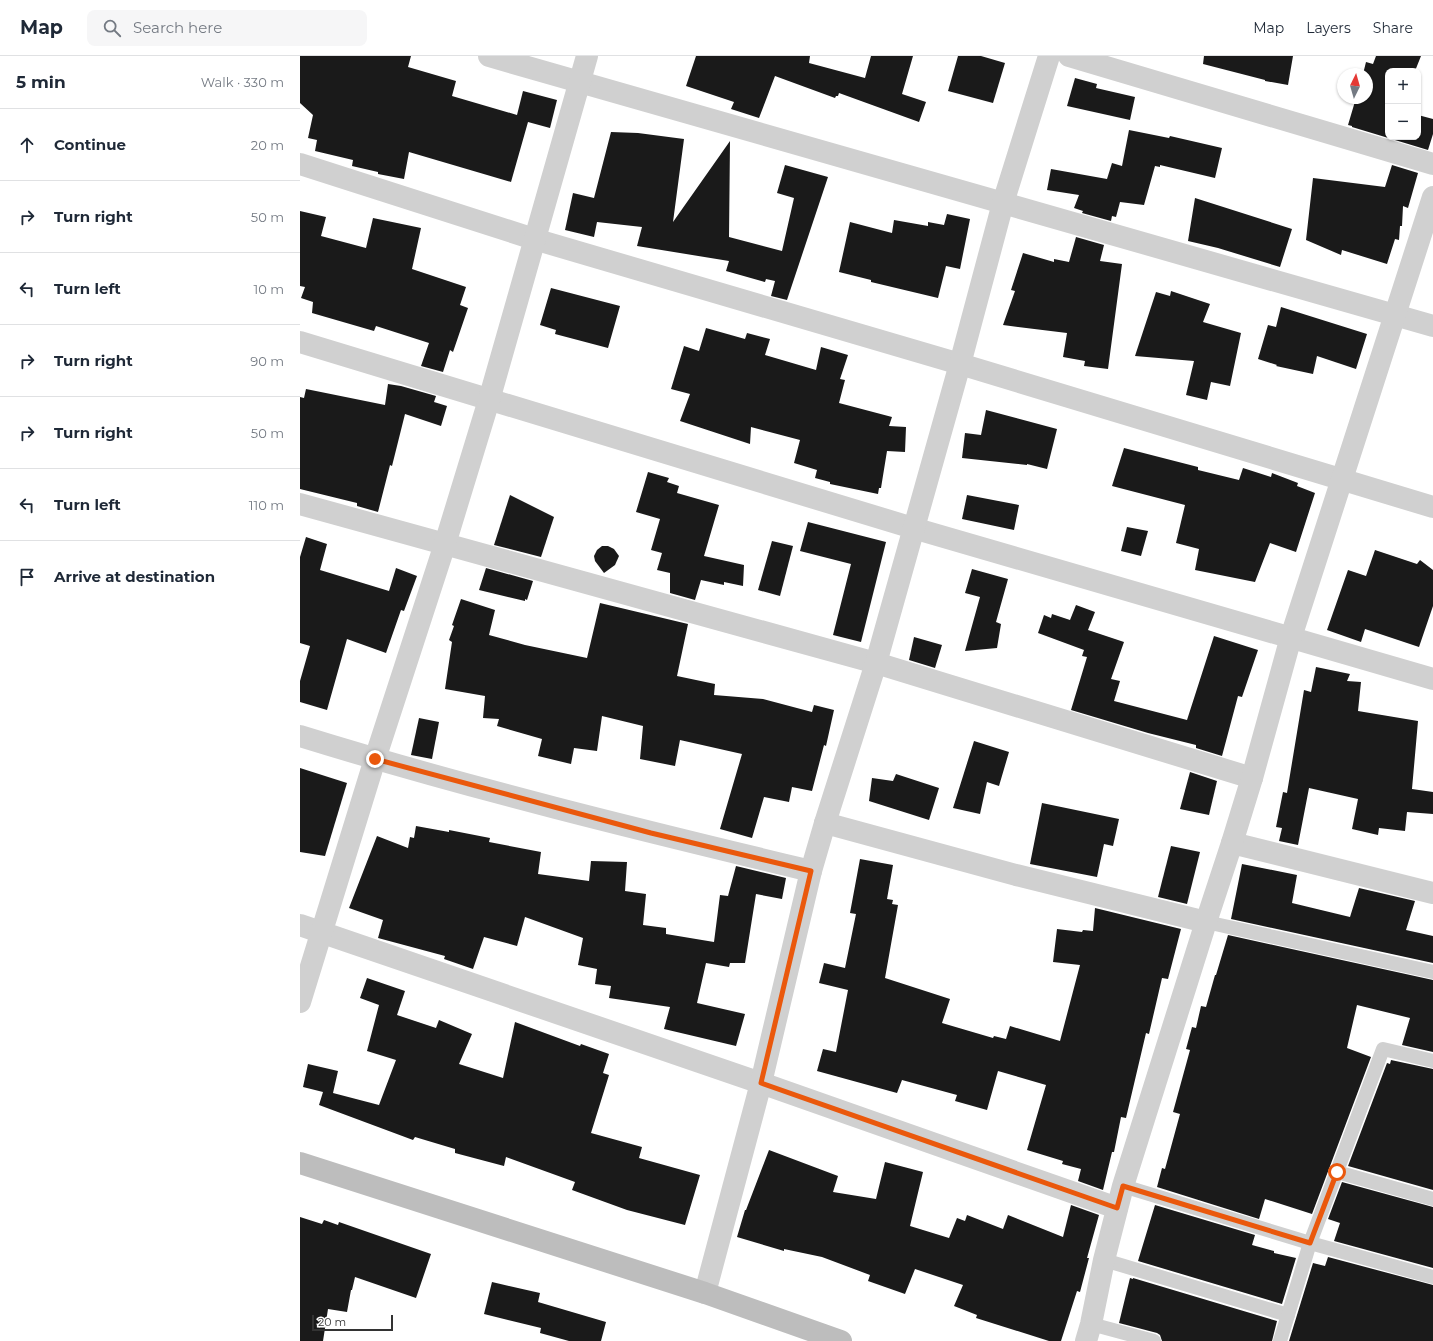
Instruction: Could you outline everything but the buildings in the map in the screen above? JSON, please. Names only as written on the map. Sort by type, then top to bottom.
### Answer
[{"type":"street","points":[[489,56],[1433,326]]},
{"type":"street","points":[[300,1002],[375,759],[445,544],[489,400],[587,56]]},
{"type":"street","points":[[705,1293],[761,1083],[811,871],[876,663],[960,364],[1003,203],[1049,56]]},
{"type":"street","points":[[1069,56],[1433,164]]},
{"type":"street","points":[[300,164],[534,239],[960,364],[1433,507]]},
{"type":"street","points":[[1089,1332],[1104,1260],[1123,1186],[1252,778],[1291,637],[1433,197]]},
{"type":"street","points":[[300,342],[913,528],[1433,679]]},
{"type":"street","points":[[300,504],[876,663],[1252,778]]},
{"type":"street","points":[[300,736],[375,759],[651,833],[811,871]]},
{"type":"street","points":[[825,823],[1016,875],[1206,922]]},
{"type":"street","points":[[1232,843],[1433,893]]},
{"type":"street","points":[[300,925],[761,1083],[1117,1208]]},
{"type":"street","points":[[300,1163],[705,1293],[841,1341]]},
{"type":"lane","points":[[1206,922],[1433,972]]},
{"type":"lane","points":[[1280,1341],[1310,1243],[1383,1049],[1433,1061]]},
{"type":"lane","points":[[1337,1172],[1433,1199]]},
{"type":"lane","points":[[1123,1186],[1310,1243],[1433,1277]]},
{"type":"lane","points":[[1104,1260],[1288,1315]]},
{"type":"lane","points":[[1089,1332],[1154,1341]]},
{"type":"route","points":[[375,759],[651,833],[811,871],[761,1083],[1117,1208],[1123,1186],[1310,1243],[1337,1172]]}]
